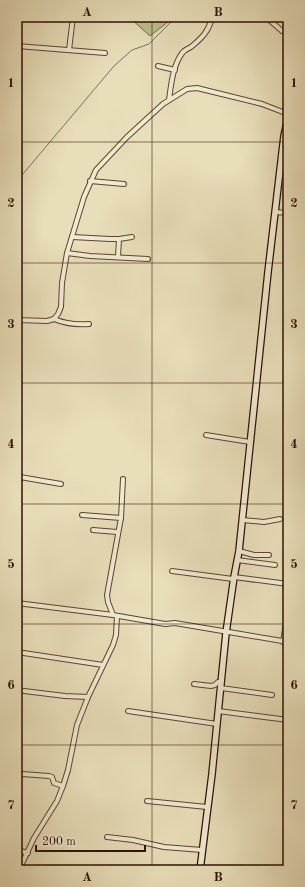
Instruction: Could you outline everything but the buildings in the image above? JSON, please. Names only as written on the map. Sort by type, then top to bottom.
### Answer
[{"type":"street","points":[[17,22],[18,17]]},
{"type":"street","points":[[69,50],[73,17]]},
{"type":"street","points":[[169,100],[175,70],[183,52],[205,35],[212,17]]},
{"type":"street","points":[[266,17],[282,31]]},
{"type":"street","points":[[17,46],[105,53]]},
{"type":"street","points":[[158,66],[175,70]]},
{"type":"street","points":[[17,320],[47,321],[54,319],[58,314],[61,307],[62,283],[67,253],[82,202],[90,181],[96,170],[127,137],[163,104],[187,89],[197,88],[262,104],[288,114]]},
{"type":"street","points":[[200,870],[226,633],[233,578],[239,552],[275,212],[286,145],[284,131],[288,117]]},
{"type":"street","points":[[90,181],[124,184]]},
{"type":"street","points":[[275,212],[288,213]]},
{"type":"street","points":[[72,237],[110,239],[132,237]]},
{"type":"street","points":[[118,239],[118,257]]},
{"type":"street","points":[[67,253],[90,256],[148,259]]},
{"type":"street","points":[[54,319],[72,324],[89,324]]},
{"type":"street","points":[[206,435],[250,442]]},
{"type":"street","points":[[17,494],[20,476],[61,484]]},
{"type":"street","points":[[19,870],[34,838],[57,801],[68,770],[77,725],[115,638],[115,615],[108,602],[107,595],[117,532],[121,518],[123,479]]},
{"type":"street","points":[[82,514],[121,518]]},
{"type":"street","points":[[242,520],[264,522],[280,520]]},
{"type":"street","points":[[93,530],[117,532]]},
{"type":"street","points":[[239,552],[254,555],[269,555]]},
{"type":"street","points":[[238,560],[275,564]]},
{"type":"street","points":[[172,571],[288,584]]},
{"type":"street","points":[[17,603],[115,615],[165,624],[213,629],[226,633],[286,642],[286,623]]},
{"type":"street","points":[[17,652],[67,658],[103,665]]},
{"type":"street","points":[[194,684],[211,686],[218,682],[221,685],[272,695]]},
{"type":"street","points":[[24,691],[88,697]]},
{"type":"street","points":[[128,711],[216,724]]},
{"type":"street","points":[[218,711],[288,720]]},
{"type":"street","points":[[17,774],[49,776],[52,777],[54,783],[63,786]]},
{"type":"street","points":[[147,801],[207,807]]},
{"type":"street","points":[[107,837],[133,840],[164,847],[202,850]]},
{"type":"street","points":[[17,850],[28,852]]},
{"type":"green space","points":[[129,17],[174,17],[150,36]]},
{"type":"waterway","points":[[17,181],[114,66],[132,50],[149,44],[176,17]]}]
